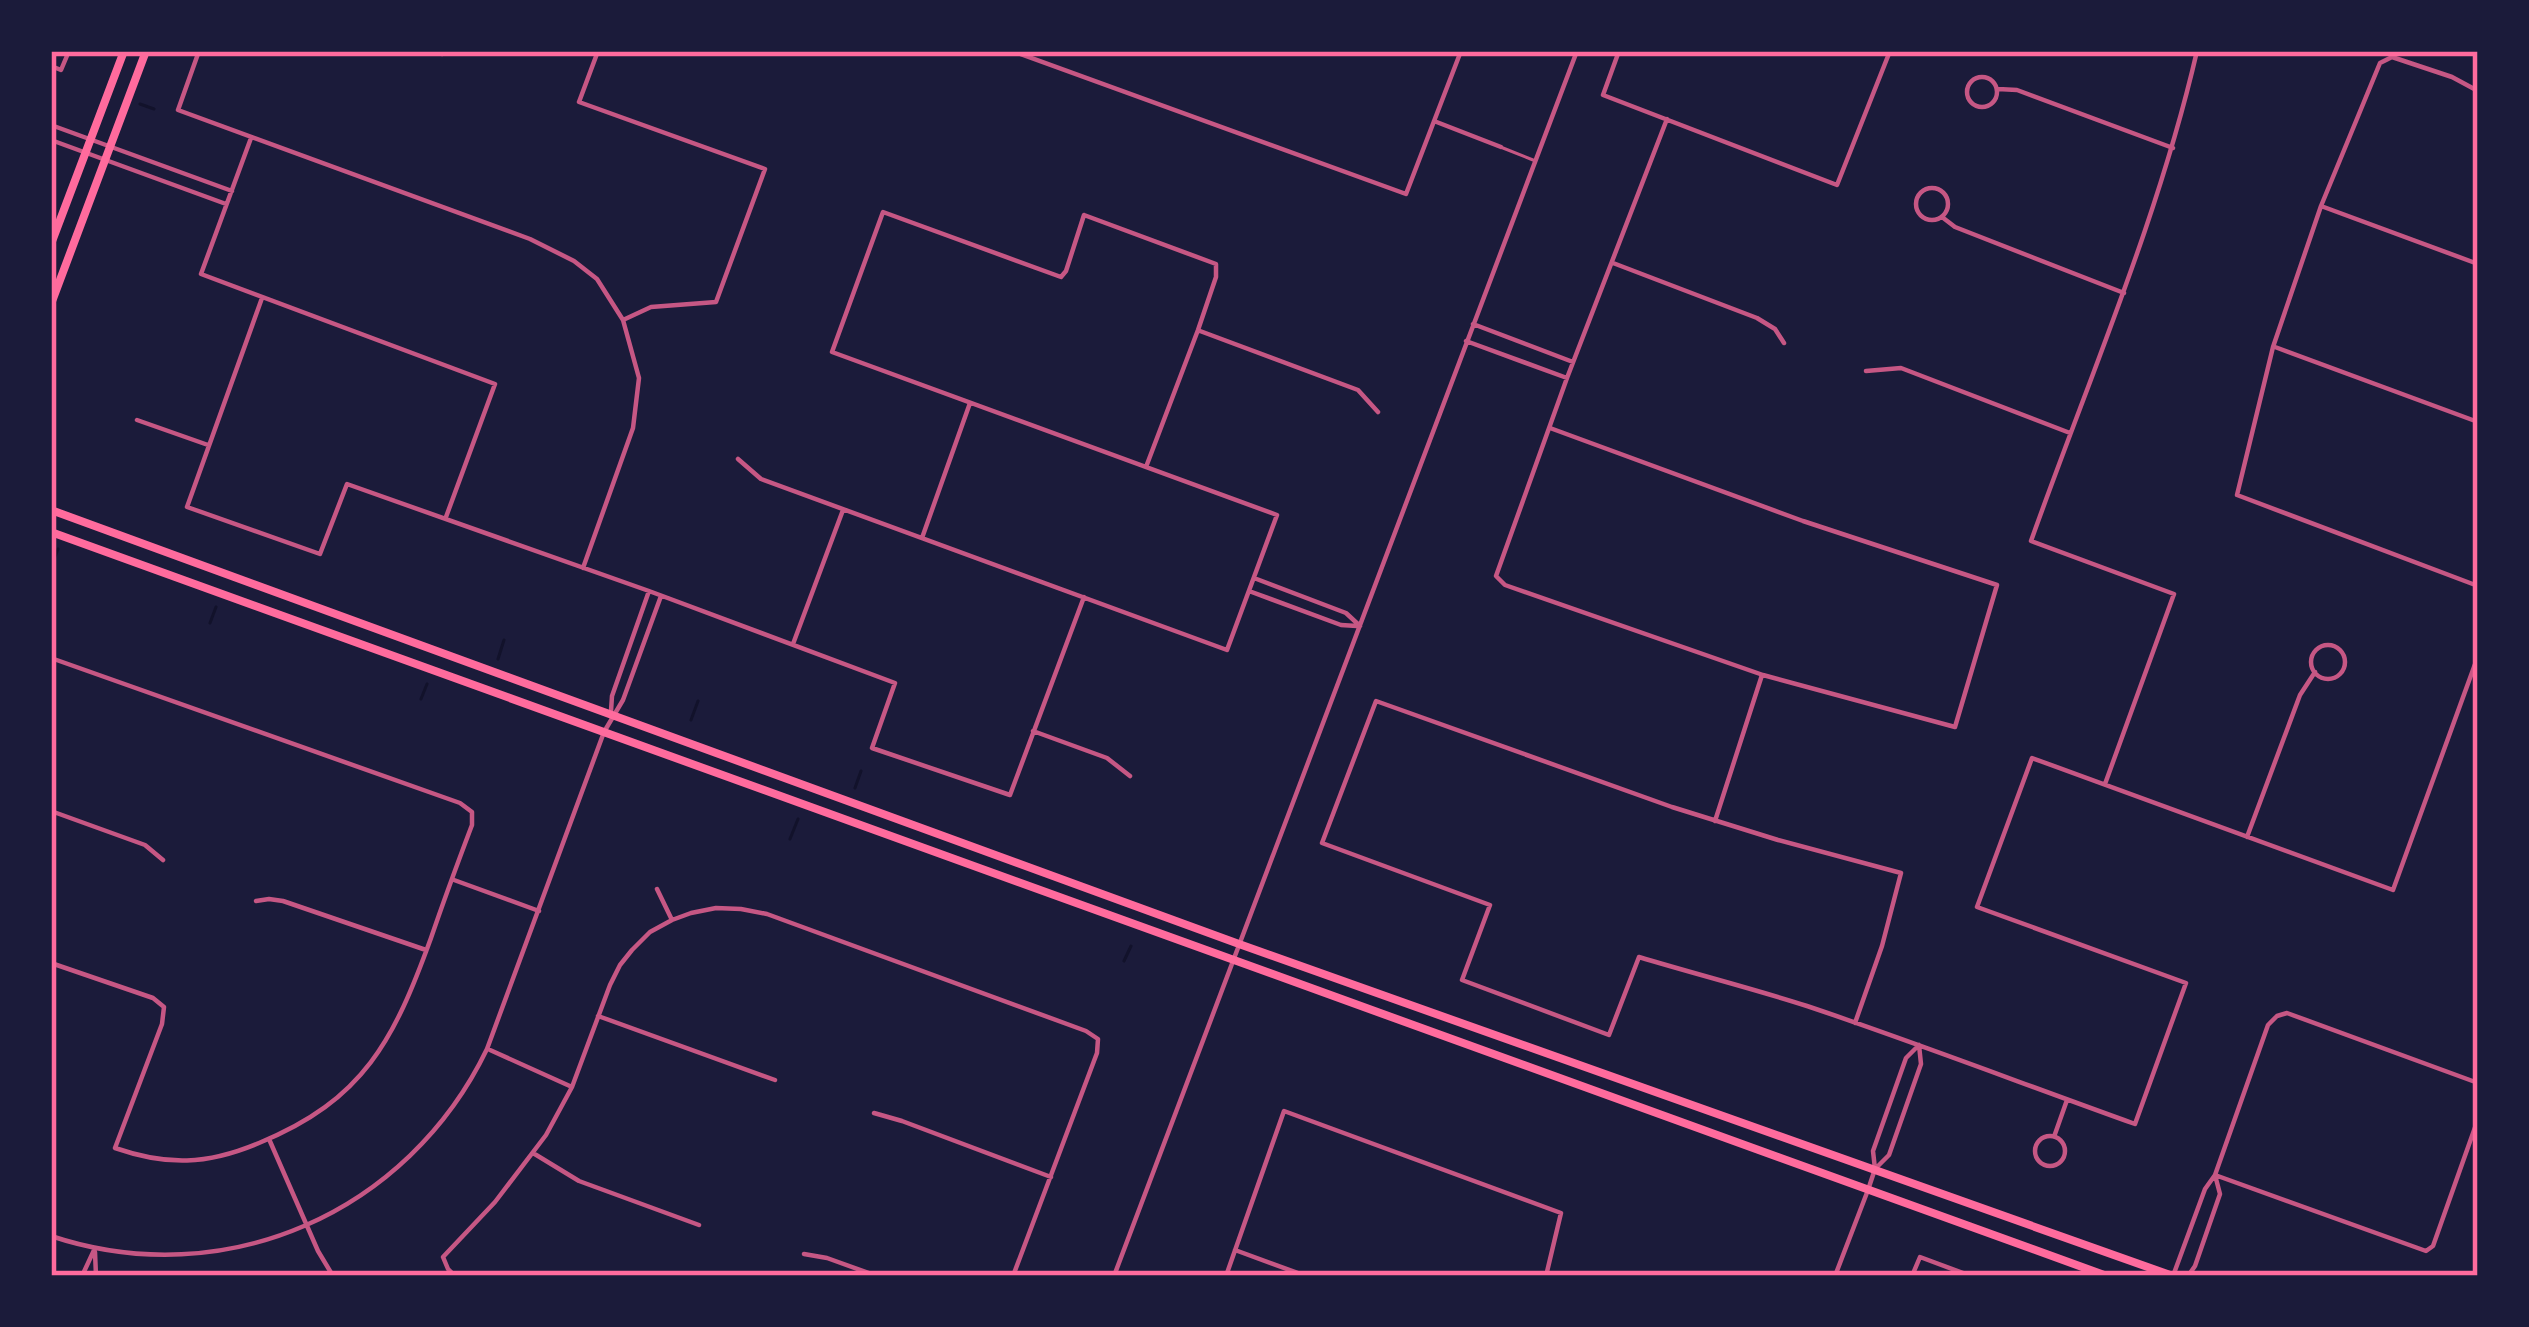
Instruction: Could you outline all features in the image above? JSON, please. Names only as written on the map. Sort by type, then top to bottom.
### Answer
[{"type":"main road","points":[[51,244],[124,51]]},
{"type":"main road","points":[[51,304],[146,51]]},
{"type":"main road","points":[[51,511],[1239,944],[2173,1276]]},
{"type":"main road","points":[[51,532],[2107,1276]]},
{"type":"street","points":[[51,66],[61,70],[69,51]]},
{"type":"street","points":[[199,51],[178,110],[530,239],[574,261],[597,279],[623,320],[639,379],[633,428],[584,568]]},
{"type":"street","points":[[434,51],[442,52]]},
{"type":"street","points":[[598,51],[579,102],[765,169],[716,302],[651,308],[623,320]]},
{"type":"street","points":[[1012,51],[1406,194],[1461,51]]},
{"type":"street","points":[[1114,1276],[1577,51]]},
{"type":"street","points":[[1619,51],[1603,95],[1837,185],[1890,51]]},
{"type":"street","points":[[2104,784],[2174,594],[2031,541],[2125,292],[2173,148],[2197,51]]},
{"type":"street","points":[[2478,91],[2392,57],[2380,63],[2321,206],[2273,347],[2236,495],[2478,586]]},
{"type":"street","points":[[1981,76],[1993,80],[1998,89],[1993,103],[1985,107],[1973,104],[1967,96],[1972,80],[1981,76]]},
{"type":"street","points":[[1998,89],[2017,90],[2173,148]]},
{"type":"street","points":[[1550,428],[1803,521],[1997,585],[1955,727],[1762,675],[1505,585],[1496,576],[1567,378],[1667,119]]},
{"type":"street","points":[[1434,122],[1501,147]]},
{"type":"street","points":[[51,125],[232,190]]},
{"type":"street","points":[[251,138],[202,274],[495,384],[445,519]]},
{"type":"street","points":[[51,140],[227,204]]},
{"type":"street","points":[[1933,188],[1946,195],[1942,217],[1930,220],[1918,214],[1916,200],[1923,190],[1933,188]]},
{"type":"street","points":[[2321,206],[2478,264]]},
{"type":"street","points":[[738,459],[761,479],[1227,650],[1277,515],[832,352],[883,212],[1061,277],[1084,215],[1216,264],[1198,330],[1146,466]]},
{"type":"street","points":[[1942,217],[1955,227],[2125,292]]},
{"type":"street","points":[[1612,262],[1756,318],[1775,329],[1784,344]]},
{"type":"street","points":[[262,298],[187,506],[320,554],[347,484],[895,683],[872,748],[1010,795],[1084,597]]},
{"type":"street","points":[[1473,324],[1573,362]]},
{"type":"street","points":[[1198,330],[1358,390],[1378,412]]},
{"type":"street","points":[[1466,341],[1567,378]]},
{"type":"street","points":[[2273,347],[2478,422]]},
{"type":"street","points":[[1866,371],[1901,368],[2070,433]]},
{"type":"street","points":[[922,538],[970,403]]},
{"type":"street","points":[[137,420],[208,445]]},
{"type":"street","points":[[793,644],[843,510]]},
{"type":"street","points":[[1254,578],[1346,614],[1360,626]]},
{"type":"street","points":[[611,716],[612,696],[649,591]]},
{"type":"street","points":[[1249,591],[1341,625],[1360,626]]},
{"type":"street","points":[[51,1236],[140,1255],[193,1255],[244,1246],[306,1225],[370,1190],[413,1154],[463,1094],[487,1048],[604,732],[623,700],[661,596]]},
{"type":"street","points":[[2247,837],[2300,695],[2315,672],[2312,660],[2317,650],[2327,646],[2341,651],[2344,666],[2337,676],[2326,679],[2315,672]]},
{"type":"street","points":[[1855,1023],[1901,872],[1714,821],[1376,701],[1322,843],[1490,905],[1462,980],[1609,1035],[1640,957],[1855,1023],[2135,1124],[2186,983],[1977,907],[2032,758],[2393,890],[2478,656]]},
{"type":"street","points":[[51,658],[460,803],[472,812],[472,825],[400,1018],[369,1065],[330,1104],[293,1128],[228,1154],[170,1162],[115,1148],[163,1024],[164,1007],[153,998],[51,963]]},
{"type":"street","points":[[1714,821],[1762,675]]},
{"type":"street","points":[[2468,685],[2478,688]]},
{"type":"street","points":[[1033,731],[1107,758],[1130,776]]},
{"type":"street","points":[[51,811],[145,845],[163,860]]},
{"type":"street","points":[[452,879],[539,911]]},
{"type":"street","points":[[657,889],[672,920]]},
{"type":"street","points":[[256,902],[284,901],[426,950]]},
{"type":"street","points":[[455,1276],[443,1256],[495,1202],[533,1153],[572,1087],[620,964],[650,932],[672,920],[716,908],[767,914],[1098,1039],[1013,1276]]},
{"type":"street","points":[[2173,1276],[2205,1189],[2216,1175],[2268,1025],[2277,1016],[2287,1013],[2478,1083]]},
{"type":"street","points":[[598,1016],[775,1079]]},
{"type":"street","points":[[1835,1276],[1875,1169],[1873,1151],[1906,1058],[1918,1045]]},
{"type":"street","points":[[1875,1169],[1889,1155],[1922,1064],[1918,1045]]},
{"type":"street","points":[[487,1048],[572,1087]]},
{"type":"street","points":[[2054,1136],[2067,1100]]},
{"type":"street","points":[[1226,1276],[1284,1112],[1561,1213],[1546,1276]]},
{"type":"street","points":[[874,1113],[1051,1177]]},
{"type":"street","points":[[2216,1175],[2426,1251],[2433,1246],[2478,1118]]},
{"type":"street","points":[[2054,1136],[2065,1147],[2064,1157],[2057,1165],[2047,1166],[2035,1157],[2035,1147],[2040,1139],[2054,1136]]},
{"type":"street","points":[[269,1139],[333,1276]]},
{"type":"street","points":[[533,1153],[579,1181],[699,1225]]},
{"type":"street","points":[[2188,1276],[2220,1193],[2216,1175]]},
{"type":"street","points":[[2193,1223],[2208,1229]]},
{"type":"street","points":[[82,1276],[95,1248]]},
{"type":"street","points":[[95,1248],[96,1276]]},
{"type":"street","points":[[1235,1250],[1306,1276]]},
{"type":"street","points":[[804,1254],[877,1276]]},
{"type":"street","points":[[1912,1276],[1920,1257],[1971,1276]]},
{"type":"lane","points":[[1501,147],[1535,161]]},
{"type":"waterway","points":[[140,104],[154,109]]},
{"type":"waterway","points":[[51,567],[58,549]]},
{"type":"waterway","points":[[210,623],[216,607]]},
{"type":"waterway","points":[[498,659],[504,640]]},
{"type":"waterway","points":[[421,699],[427,684]]},
{"type":"waterway","points":[[691,720],[698,701]]},
{"type":"waterway","points":[[855,788],[861,771]]},
{"type":"waterway","points":[[790,839],[798,819]]},
{"type":"waterway","points":[[1124,961],[1131,946]]}]
